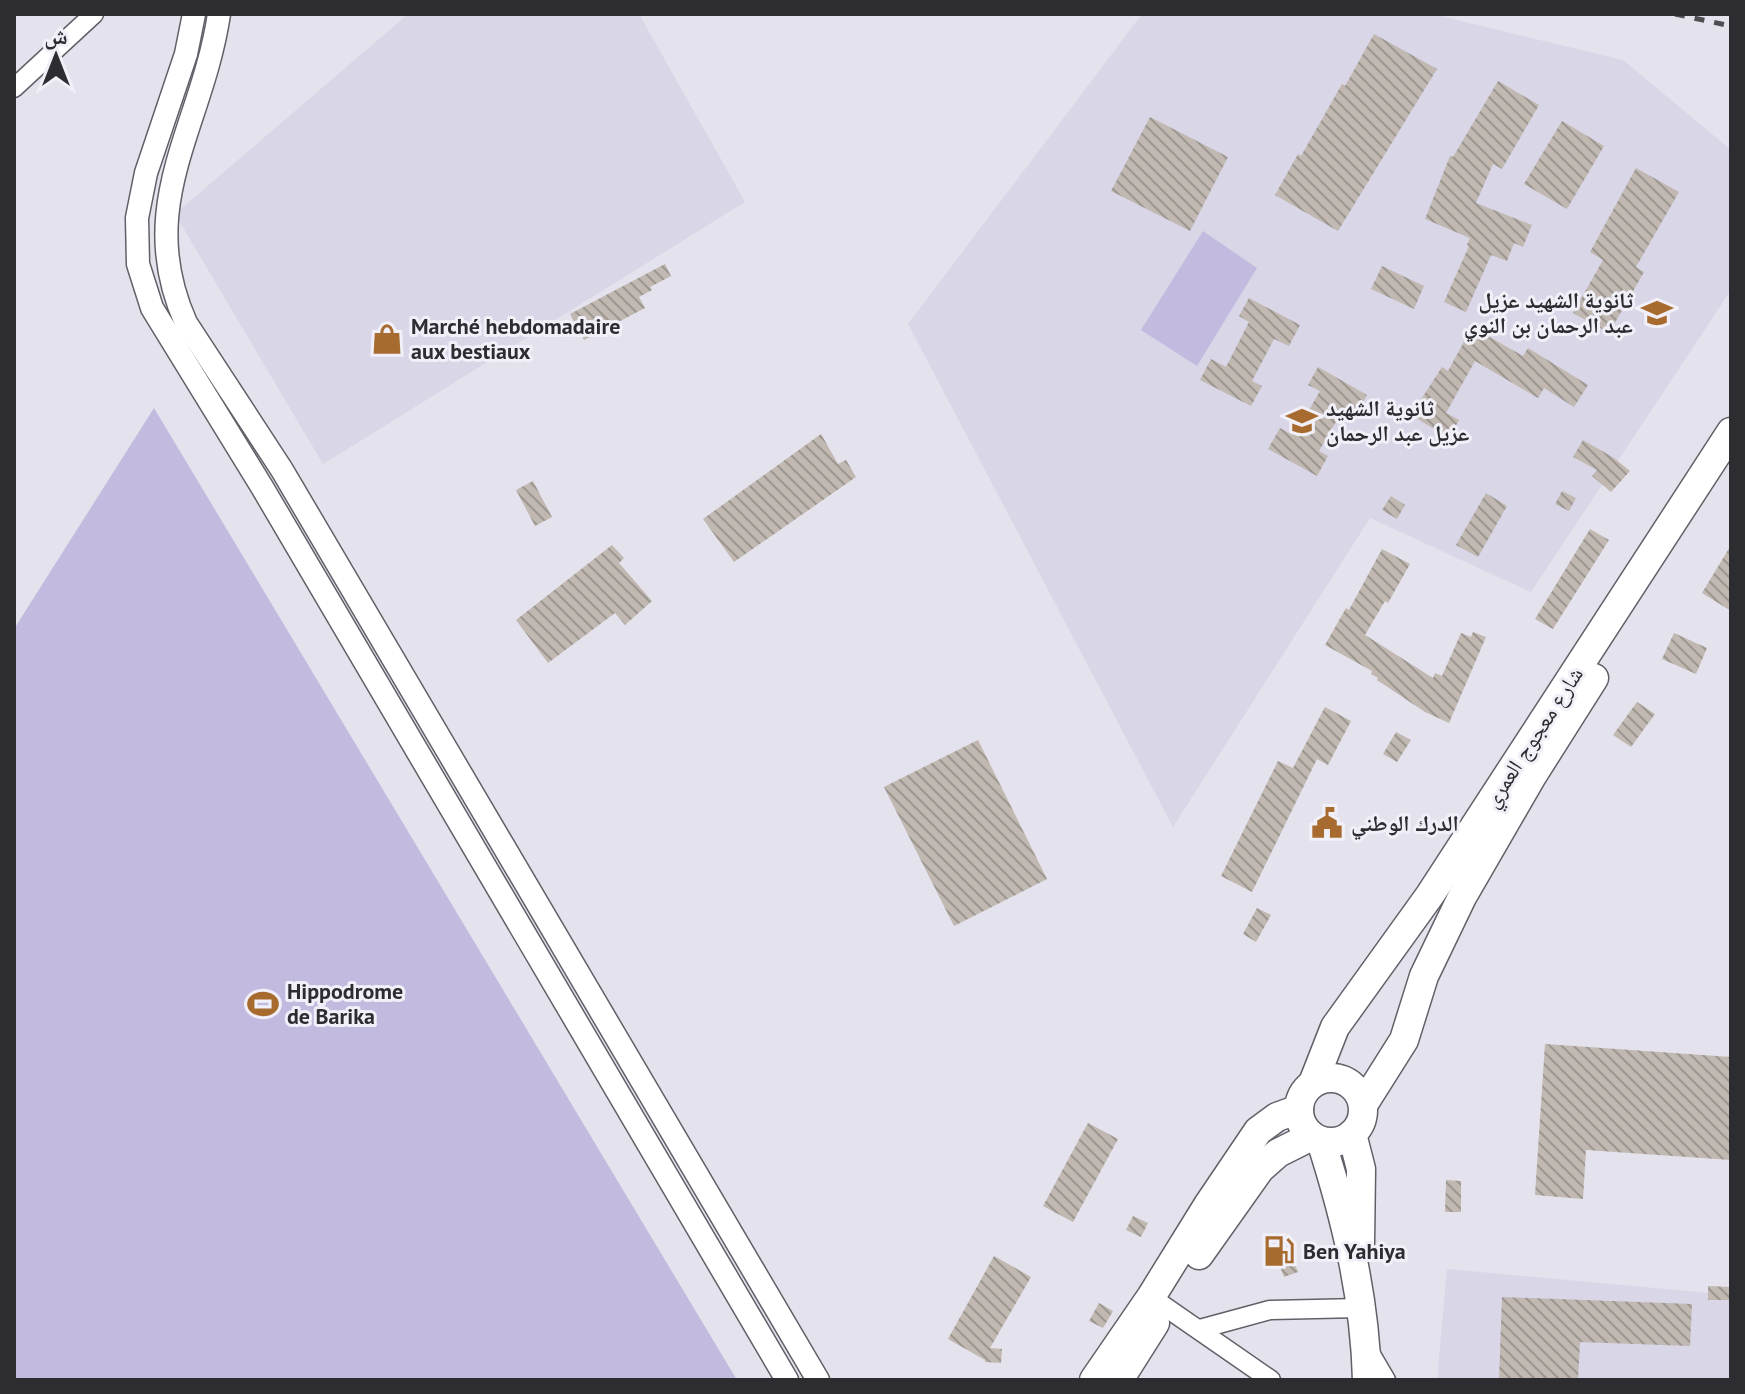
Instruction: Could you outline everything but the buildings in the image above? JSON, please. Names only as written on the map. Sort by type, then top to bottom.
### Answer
[{"type":"main road","name":"شارع معجوج العمري","points":[[1313,1083],[1335,1027],[1430,895],[1731,432]]},
{"type":"main road","name":"شارع معجوج العمري","points":[[1363,1105],[1404,1040],[1424,976],[1462,897],[1493,843],[1532,776],[1731,464]]},
{"type":"main road","points":[[1094,1380],[1159,1302],[1260,1169],[1278,1153],[1317,1138],[1343,1140],[1359,1126],[1363,1105],[1360,1095],[1344,1080],[1334,1077],[1313,1083],[1300,1099],[1299,1109],[1305,1128],[1317,1138],[1354,1254],[1366,1345],[1367,1380]]},
{"type":"main road","points":[[1119,1380],[1208,1205],[1258,1131],[1277,1117],[1299,1109]]},
{"type":"main road","points":[[1352,1134],[1361,1169],[1360,1308]]},
{"type":"street","points":[[14,88],[94,14]]},
{"type":"street","points":[[194,14],[186,54],[146,173],[137,218],[138,264],[152,308],[270,501],[787,1380]]},
{"type":"street","points":[[219,14],[202,87],[167,203],[165,244],[168,265],[186,323],[282,470],[818,1380]]},
{"type":"street","points":[[1159,1302],[1271,1380]]},
{"type":"street","points":[[1200,1329],[1270,1310],[1360,1308]]},
{"type":"street","points":[[1366,1345],[1386,1380]]},
{"type":"shaded area","name":"Marché hebdomadaire aux bestiaux","points":[[408,14],[639,14],[745,202],[323,464],[175,214]]},
{"type":"shaded area","name":"ثانوية الشهيد عزيل عبد الرحمان","points":[[1142,14],[1432,14],[1623,60],[1731,150],[1731,290],[1531,592],[1370,518],[1173,827],[908,324]]},
{"type":"shaded area","points":[[1203,231],[1257,268],[1197,366],[1141,330]]},
{"type":"shaded area","name":"Hippodrome de Barika","points":[[154,408],[737,1380],[14,1380],[14,629]]},
{"type":"shaded area","points":[[1447,1269],[1731,1295],[1731,1380],[1437,1380]]},
{"type":"railway","points":[[1675,14],[1731,26]]},
{"type":"place","name":"ثانوية الشهيد عزيل عبد الرحمان بن النوي","points":[[1657,313]]},
{"type":"place","name":"Marché hebdomadaire aux bestiaux","points":[[387,339]]},
{"type":"place","name":"ثانوية الشهيد عزيل عبد الرحمان","points":[[1302,421]]},
{"type":"place","name":"الدرك الوطني","points":[[1327,823]]},
{"type":"place","name":"Hippodrome de Barika","points":[[263,1004]]},
{"type":"place","name":"Ben Yahiya","points":[[1279,1251]]}]
